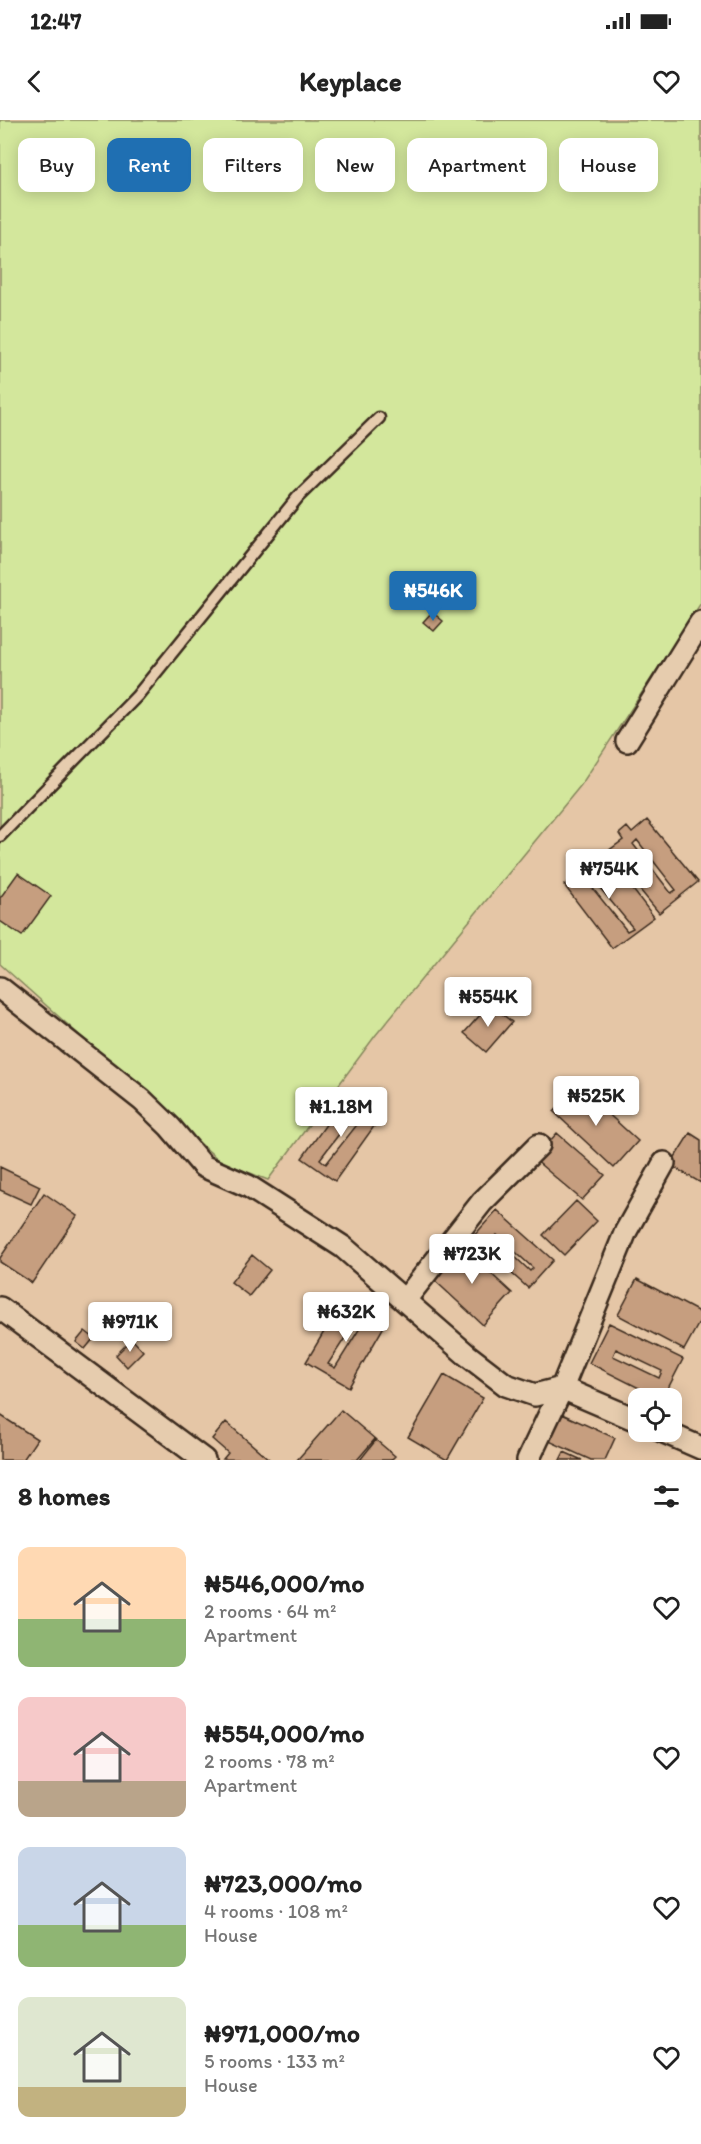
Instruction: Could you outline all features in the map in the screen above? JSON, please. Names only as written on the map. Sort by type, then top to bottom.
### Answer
[{"type":"street","points":[[627,741],[701,622]]},
{"type":"street","points":[[0,988],[142,1100],[170,1127],[203,1166],[248,1186],[343,1247],[467,1355],[506,1385],[535,1395],[562,1388],[628,1416]]},
{"type":"street","points":[[405,1300],[482,1202],[539,1145]]},
{"type":"street","points":[[528,1460],[562,1388],[626,1231],[664,1163]]},
{"type":"street","points":[[0,1308],[204,1460]]},
{"type":"street","points":[[682,1440],[701,1448]]},
{"type":"lane","points":[[0,836],[137,696],[298,497],[379,418]]},
{"type":"green space","points":[[0,120],[701,120],[701,603],[581,785],[375,1036],[268,1180],[220,1161],[0,964]]},
{"type":"building","points":[[432,612],[443,621],[434,631],[423,622]]},
{"type":"building","points":[[647,820],[698,882],[659,913],[608,851],[623,840],[619,834],[627,827],[632,833]],"holes":[[[637,840],[676,890],[671,893],[633,844]]]},
{"type":"building","points":[[605,853],[654,917],[612,948],[564,885],[579,874],[576,870],[586,862],[589,866]],"holes":[[[591,877],[633,928],[627,931],[586,880]]]},
{"type":"building","points":[[18,873],[51,896],[22,936],[0,921],[0,898]]},
{"type":"building","points":[[490,1004],[512,1022],[486,1052],[464,1033]]},
{"type":"building","points":[[578,1086],[638,1141],[614,1168],[554,1112]]},
{"type":"building","points":[[347,1095],[380,1118],[335,1181],[302,1158]],"holes":[[[353,1116],[360,1121],[326,1164],[320,1159]]]},
{"type":"building","points":[[557,1133],[605,1175],[582,1200],[534,1159]]},
{"type":"building","points":[[690,1133],[701,1140],[701,1183],[670,1165]]},
{"type":"building","points":[[0,1167],[40,1186],[31,1204],[0,1190]]},
{"type":"building","points":[[44,1193],[77,1216],[32,1283],[0,1262],[0,1258]]},
{"type":"building","points":[[576,1201],[597,1221],[564,1255],[543,1235]]},
{"type":"building","points":[[497,1210],[553,1260],[528,1288],[472,1238]],"holes":[[[497,1235],[533,1268],[530,1271],[495,1238]]]},
{"type":"building","points":[[460,1245],[512,1293],[483,1325],[431,1277]]},
{"type":"building","points":[[252,1255],[270,1270],[249,1296],[231,1282]]},
{"type":"building","points":[[637,1279],[701,1313],[701,1319],[684,1350],[618,1315]]},
{"type":"building","points":[[344,1298],[386,1323],[349,1387],[306,1362]],"holes":[[[354,1324],[360,1328],[335,1368],[328,1364]]]},
{"type":"building","points":[[609,1323],[683,1359],[668,1388],[639,1388],[589,1363]],"holes":[[[616,1349],[662,1371],[659,1378],[613,1356]]]},
{"type":"building","points":[[85,1331],[94,1338],[85,1349],[76,1342]]},
{"type":"building","points":[[132,1339],[143,1351],[127,1367],[116,1355]]},
{"type":"building","points":[[444,1375],[483,1398],[447,1460],[408,1437]]},
{"type":"building","points":[[341,1410],[375,1439],[357,1460],[297,1460]]},
{"type":"building","points":[[562,1414],[615,1438],[605,1460],[591,1460],[549,1441]]},
{"type":"building","points":[[0,1415],[37,1439],[23,1460],[0,1460]]},
{"type":"building","points":[[226,1422],[270,1460],[223,1459],[228,1453],[212,1439]]},
{"type":"building","points":[[376,1440],[395,1456],[391,1460],[360,1460]]},
{"type":"building","points":[[564,1452],[582,1460],[560,1460]]}]
